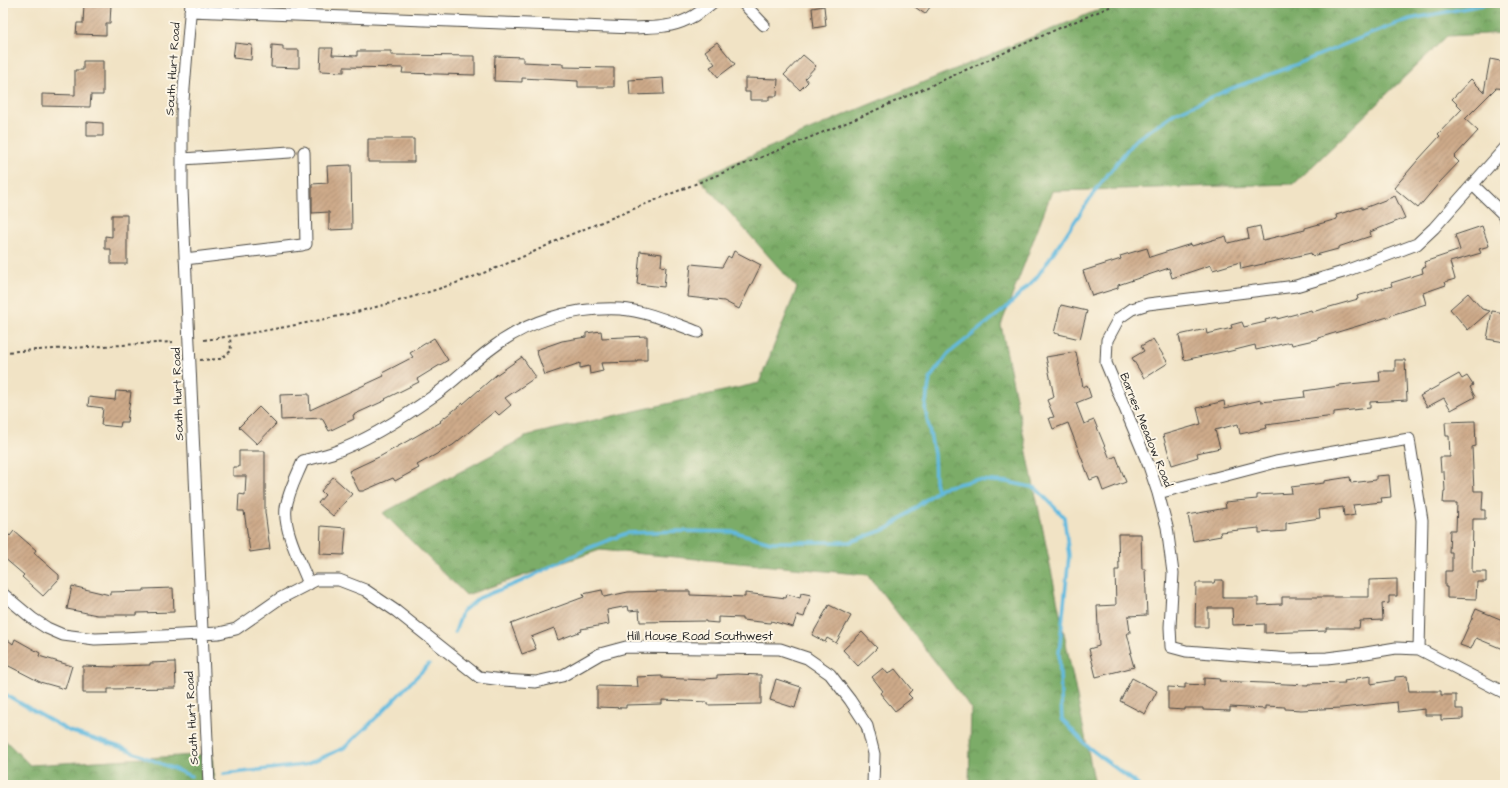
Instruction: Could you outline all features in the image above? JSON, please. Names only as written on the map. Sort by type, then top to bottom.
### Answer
[{"type":"street","points":[[191,7],[634,28],[671,25],[702,11],[712,3]]},
{"type":"street","points":[[743,3],[764,25]]},
{"type":"street","name":"South Hurt Road","points":[[191,7],[182,112],[182,159],[185,259],[209,785]]},
{"type":"street","name":"Barnes Meadow Road","points":[[1505,148],[1434,228],[1417,244],[1343,272],[1296,286],[1148,304],[1132,309],[1119,318],[1107,340],[1106,364],[1149,466],[1167,527],[1173,573],[1170,626],[1171,647],[1186,651],[1292,659],[1340,656],[1396,648],[1419,649],[1505,693]]},
{"type":"street","points":[[182,159],[290,152]]},
{"type":"street","points":[[185,259],[304,244],[304,152]]},
{"type":"street","points":[[1473,185],[1503,214],[1505,218]]},
{"type":"street","points":[[309,584],[291,537],[286,509],[288,497],[303,461],[332,453],[375,433],[436,394],[488,350],[508,336],[555,316],[594,309],[622,309],[648,314],[698,332]]},
{"type":"street","points":[[1158,493],[1276,462],[1409,439],[1422,520],[1419,649]]},
{"type":"street","name":"Hill House Road Southwest","points":[[3,594],[33,619],[47,628],[63,635],[95,639],[219,633],[236,629],[279,599],[316,580],[338,580],[365,590],[396,611],[479,677],[503,680],[536,682],[562,676],[600,654],[626,647],[780,649],[807,658],[830,674],[850,700],[867,726],[874,754],[873,785]]},
{"type":"path","points":[[204,340],[281,328],[347,314],[433,290],[482,273],[514,261],[562,238],[865,115],[1119,3]]},
{"type":"path","points":[[190,362],[220,359],[232,351],[230,336]]},
{"type":"path","points":[[3,352],[173,342]]},
{"type":"green space","points":[[1115,3],[1505,3],[1505,33],[1447,36],[1294,184],[1052,191],[1001,325],[1095,785],[969,785],[971,708],[868,575],[600,550],[466,595],[383,513],[529,435],[759,383],[797,288],[699,178],[844,115]]},
{"type":"green space","points":[[3,738],[30,765],[212,754],[214,785],[3,785]]},
{"type":"building","points":[[909,3],[933,3],[925,14]]},
{"type":"building","points":[[84,4],[111,4],[110,23],[106,23],[106,35],[76,34],[77,23],[83,23]]},
{"type":"building","points":[[824,6],[826,26],[814,28],[812,8]]},
{"type":"building","points":[[717,42],[735,64],[718,77],[710,67],[715,64],[705,51]]},
{"type":"building","points":[[235,43],[252,45],[251,60],[233,58]]},
{"type":"building","points":[[272,45],[283,46],[283,50],[299,50],[299,68],[271,67]]},
{"type":"building","points":[[321,48],[333,48],[332,55],[357,56],[357,51],[391,51],[391,55],[475,56],[475,75],[402,73],[403,68],[344,67],[344,72],[320,71]]},
{"type":"building","points":[[803,55],[816,66],[805,78],[808,82],[800,90],[784,75]]},
{"type":"building","points":[[495,56],[523,57],[523,62],[563,64],[563,67],[614,68],[614,87],[578,87],[578,81],[522,78],[522,82],[494,81]]},
{"type":"building","points":[[1490,59],[1505,62],[1505,89],[1496,88],[1465,119],[1478,131],[1454,157],[1459,162],[1418,208],[1394,188],[1440,136],[1438,134],[1462,109],[1452,99],[1471,79],[1484,92]]},
{"type":"building","points":[[83,61],[103,61],[103,95],[91,95],[90,107],[42,106],[42,94],[75,95],[75,70],[83,70]]},
{"type":"building","points":[[663,78],[664,94],[630,95],[629,80]]},
{"type":"building","points":[[745,78],[778,79],[777,96],[769,96],[769,100],[750,100],[750,92],[745,92]]},
{"type":"building","points":[[87,122],[103,123],[103,136],[87,136]]},
{"type":"building","points":[[368,139],[414,139],[414,162],[368,162]]},
{"type":"building","points":[[351,165],[352,229],[329,230],[329,212],[312,213],[312,184],[328,183],[327,166]]},
{"type":"building","points":[[1395,196],[1405,218],[1370,232],[1371,236],[1338,247],[1338,249],[1312,256],[1311,253],[1241,269],[1240,262],[1213,270],[1211,265],[1172,278],[1169,268],[1118,285],[1118,288],[1092,296],[1083,271],[1121,259],[1120,256],[1147,248],[1150,257],[1191,244],[1192,246],[1226,236],[1228,243],[1249,238],[1247,229],[1260,226],[1263,240],[1305,230],[1305,228],[1337,219],[1336,215],[1362,207],[1362,209]]},
{"type":"building","points":[[112,215],[127,215],[127,264],[111,264],[111,249],[105,249],[105,236],[112,237]]},
{"type":"building","points":[[1482,226],[1489,246],[1479,249],[1481,253],[1450,262],[1455,279],[1445,282],[1446,285],[1423,293],[1426,304],[1318,339],[1292,345],[1291,342],[1256,350],[1255,345],[1184,360],[1179,335],[1206,329],[1207,334],[1232,328],[1231,325],[1242,322],[1244,327],[1266,322],[1265,320],[1277,317],[1277,319],[1311,310],[1312,312],[1358,299],[1357,296],[1392,286],[1391,283],[1423,273],[1422,268],[1426,267],[1424,262],[1460,250],[1455,235]]},
{"type":"building","points":[[640,251],[662,254],[661,266],[666,267],[664,287],[637,284]]},
{"type":"building","points":[[734,251],[761,265],[739,309],[724,301],[688,297],[691,264],[722,267],[728,256],[731,258]]},
{"type":"building","points":[[1468,293],[1482,309],[1490,311],[1468,330],[1450,309]]},
{"type":"building","points":[[1061,305],[1087,311],[1080,339],[1054,333]]},
{"type":"building","points":[[1492,311],[1505,313],[1505,342],[1487,339]]},
{"type":"building","points":[[601,331],[602,338],[647,336],[647,360],[637,360],[637,362],[601,363],[603,371],[590,374],[589,366],[580,368],[580,363],[545,375],[536,350],[562,341],[586,337],[586,333]]},
{"type":"building","points":[[434,338],[448,360],[417,379],[419,382],[385,399],[386,400],[353,415],[354,419],[329,431],[322,418],[281,420],[280,395],[309,394],[310,410],[384,376],[382,373],[413,357],[410,353]]},
{"type":"building","points":[[1153,339],[1168,363],[1144,378],[1132,358],[1144,351],[1141,346]]},
{"type":"building","points":[[1076,352],[1083,387],[1087,385],[1091,397],[1076,403],[1084,424],[1094,420],[1110,459],[1116,456],[1126,482],[1103,491],[1098,477],[1090,480],[1068,423],[1053,429],[1049,418],[1054,417],[1047,400],[1054,397],[1046,357]]},
{"type":"building","points":[[522,357],[536,377],[505,398],[511,405],[499,415],[495,411],[453,445],[417,465],[419,468],[395,481],[393,478],[363,491],[359,491],[349,471],[381,456],[441,422],[440,421],[463,404],[496,375]]},
{"type":"building","points":[[1395,360],[1405,360],[1407,400],[1370,402],[1370,408],[1334,412],[1334,416],[1266,425],[1267,428],[1240,434],[1238,424],[1215,430],[1220,448],[1197,453],[1198,457],[1172,465],[1163,435],[1201,424],[1197,408],[1224,401],[1225,408],[1261,400],[1261,402],[1305,397],[1304,391],[1339,385],[1380,381],[1379,371],[1395,371]]},
{"type":"building","points":[[1459,374],[1462,379],[1467,376],[1473,385],[1470,387],[1475,397],[1451,410],[1444,398],[1427,407],[1420,396]]},
{"type":"building","points":[[116,391],[131,392],[127,422],[121,422],[120,427],[101,425],[103,408],[88,406],[89,397],[115,400]]},
{"type":"building","points":[[259,407],[276,424],[257,444],[239,427]]},
{"type":"building","points":[[1475,421],[1476,446],[1472,447],[1474,491],[1483,491],[1482,510],[1485,510],[1485,519],[1473,519],[1472,572],[1486,572],[1486,582],[1477,582],[1476,599],[1447,598],[1445,571],[1452,571],[1452,552],[1449,552],[1450,530],[1456,530],[1457,503],[1443,503],[1445,491],[1444,472],[1441,472],[1440,457],[1450,457],[1449,436],[1446,436],[1445,422]]},
{"type":"building","points":[[239,451],[265,451],[265,512],[270,549],[250,552],[244,511],[238,511],[239,494],[245,495],[246,476],[233,476],[233,467],[239,467]]},
{"type":"building","points":[[1389,475],[1391,497],[1381,498],[1382,502],[1353,505],[1355,515],[1344,517],[1343,507],[1319,510],[1320,518],[1286,523],[1286,531],[1259,533],[1259,528],[1220,532],[1221,536],[1193,541],[1188,515],[1226,508],[1225,502],[1257,499],[1257,495],[1292,493],[1291,487],[1324,483],[1324,481],[1350,477],[1351,483],[1376,480],[1376,476]]},
{"type":"building","points":[[333,477],[352,494],[333,516],[318,503],[325,495],[321,491]]},
{"type":"building","points":[[321,526],[346,528],[344,555],[320,554]]},
{"type":"building","points":[[3,529],[10,536],[14,531],[36,550],[34,553],[59,575],[59,579],[43,596],[22,577],[24,575],[3,557]]},
{"type":"building","points":[[1118,534],[1141,534],[1142,569],[1145,569],[1147,615],[1128,616],[1130,633],[1127,633],[1134,667],[1096,677],[1089,649],[1099,646],[1097,606],[1116,605],[1115,570],[1119,570]]},
{"type":"building","points":[[1397,579],[1397,596],[1389,596],[1389,603],[1382,604],[1383,620],[1360,621],[1359,628],[1326,628],[1326,631],[1265,633],[1265,624],[1233,625],[1232,608],[1208,608],[1208,627],[1195,627],[1196,583],[1214,583],[1215,580],[1223,580],[1223,598],[1258,598],[1258,605],[1282,604],[1282,597],[1369,597],[1369,580]]},
{"type":"building","points":[[72,586],[110,595],[110,592],[173,588],[174,612],[137,613],[137,615],[97,615],[67,609]]},
{"type":"building","points":[[602,590],[604,597],[628,592],[663,591],[690,591],[690,595],[745,597],[745,593],[786,598],[787,594],[800,598],[801,593],[811,595],[804,617],[797,615],[793,627],[771,621],[770,623],[742,620],[742,618],[718,617],[718,623],[706,621],[640,622],[639,610],[629,611],[628,606],[607,610],[609,624],[581,629],[582,631],[558,640],[554,628],[531,637],[536,649],[522,654],[511,624],[584,597],[583,594]]},
{"type":"building","points":[[829,605],[851,616],[836,643],[827,638],[825,642],[812,635]]},
{"type":"building","points":[[1476,609],[1505,621],[1505,650],[1476,638],[1471,649],[1460,645]]},
{"type":"building","points":[[862,632],[877,648],[858,666],[843,650]]},
{"type":"building","points":[[3,636],[13,644],[15,639],[40,653],[39,656],[72,666],[65,689],[40,682],[3,663]]},
{"type":"building","points":[[175,662],[176,688],[108,689],[108,693],[83,693],[83,666],[115,667]]},
{"type":"building","points":[[883,668],[888,674],[895,669],[912,690],[908,694],[912,698],[895,711],[880,693],[883,691],[872,677]]},
{"type":"building","points":[[717,675],[761,675],[761,704],[707,705],[707,702],[662,700],[662,704],[626,705],[626,708],[597,707],[597,686],[638,687],[637,677],[662,676],[662,678],[706,680],[717,678]]},
{"type":"building","points":[[1371,676],[1371,684],[1395,680],[1395,677],[1407,676],[1409,691],[1441,691],[1441,695],[1456,695],[1456,709],[1463,709],[1463,719],[1441,720],[1441,715],[1425,715],[1425,709],[1398,712],[1397,702],[1341,708],[1301,710],[1285,709],[1285,707],[1265,706],[1265,709],[1230,707],[1230,711],[1203,710],[1203,708],[1185,708],[1185,710],[1168,709],[1168,687],[1185,688],[1185,684],[1204,685],[1204,678],[1220,679],[1219,681],[1308,685],[1345,683],[1344,681]]},
{"type":"building","points":[[1132,678],[1157,691],[1145,714],[1120,701]]},
{"type":"building","points":[[776,679],[801,687],[795,708],[770,700]]},
{"type":"waterway","points":[[937,490],[935,481],[934,454],[925,408],[930,378],[949,353],[1006,308],[1037,277],[1098,187],[1134,141],[1175,113],[1230,89],[1285,69],[1370,34],[1410,19],[1492,3]]},
{"type":"waterway","points":[[455,632],[462,612],[479,598],[522,581],[589,548],[627,533],[679,531],[734,532],[771,542],[850,542],[889,528],[941,488],[975,480],[1008,482],[1036,488],[1064,517],[1069,556],[1059,653],[1062,719],[1088,747],[1138,785]]},
{"type":"waterway","points":[[224,774],[304,765],[344,748],[429,664]]},
{"type":"waterway","points":[[3,693],[69,731],[123,748],[191,776]]}]
